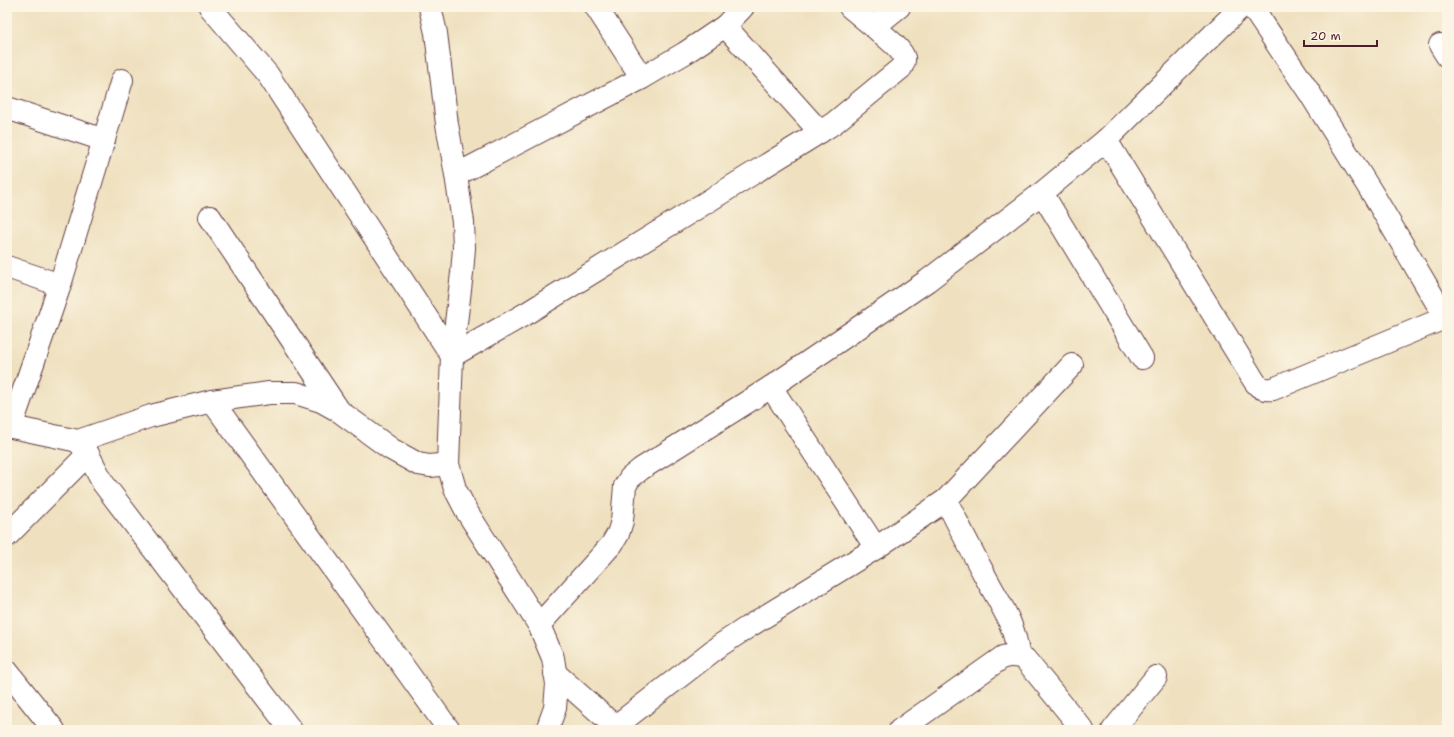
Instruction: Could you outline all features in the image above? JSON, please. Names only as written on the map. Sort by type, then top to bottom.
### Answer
[{"type":"street","points":[[210,7],[268,75],[452,356]]},
{"type":"street","points":[[430,7],[436,33],[447,124],[463,222],[464,248],[462,273],[452,356],[448,464],[455,489],[467,512],[539,625],[553,658],[557,684],[555,708],[546,730]]},
{"type":"street","points":[[596,7],[642,78]]},
{"type":"street","points":[[456,175],[642,78],[685,53],[725,26],[743,7]]},
{"type":"street","points":[[452,356],[527,313],[820,132],[834,123],[901,68],[904,62],[904,57],[901,52],[850,7]]},
{"type":"street","points":[[874,27],[899,7]]},
{"type":"street","points":[[539,625],[612,544],[618,534],[622,521],[625,486],[630,478],[641,469],[771,387],[927,281],[1042,193],[1106,140],[1241,7]]},
{"type":"street","points":[[1106,140],[1256,384],[1261,388],[1265,390],[1273,389],[1446,317],[1374,196],[1321,111],[1252,7]]},
{"type":"street","points":[[725,26],[820,132]]},
{"type":"street","points":[[122,80],[60,285],[9,427],[83,448],[102,483],[291,730]]},
{"type":"street","points":[[7,108],[104,140]]},
{"type":"street","points":[[1042,193],[1142,358]]},
{"type":"street","points":[[210,216],[338,411]]},
{"type":"street","points":[[7,267],[60,285]]},
{"type":"street","points":[[555,673],[618,729],[621,722],[719,646],[876,548],[946,500],[1072,365]]},
{"type":"street","points":[[771,387],[876,548]]},
{"type":"street","points":[[7,536],[83,448],[151,416],[212,401],[269,393],[296,394],[321,401],[338,411],[391,449],[418,464],[430,466],[448,464]]},
{"type":"street","points":[[212,401],[449,730]]},
{"type":"street","points":[[946,500],[984,574],[1005,610],[1014,632],[1018,656]]},
{"type":"street","points":[[900,730],[1003,658],[1010,656],[1018,656],[1025,659],[1083,730]]},
{"type":"street","points":[[7,671],[54,730]]},
{"type":"street","points":[[1113,730],[1156,677]]}]
